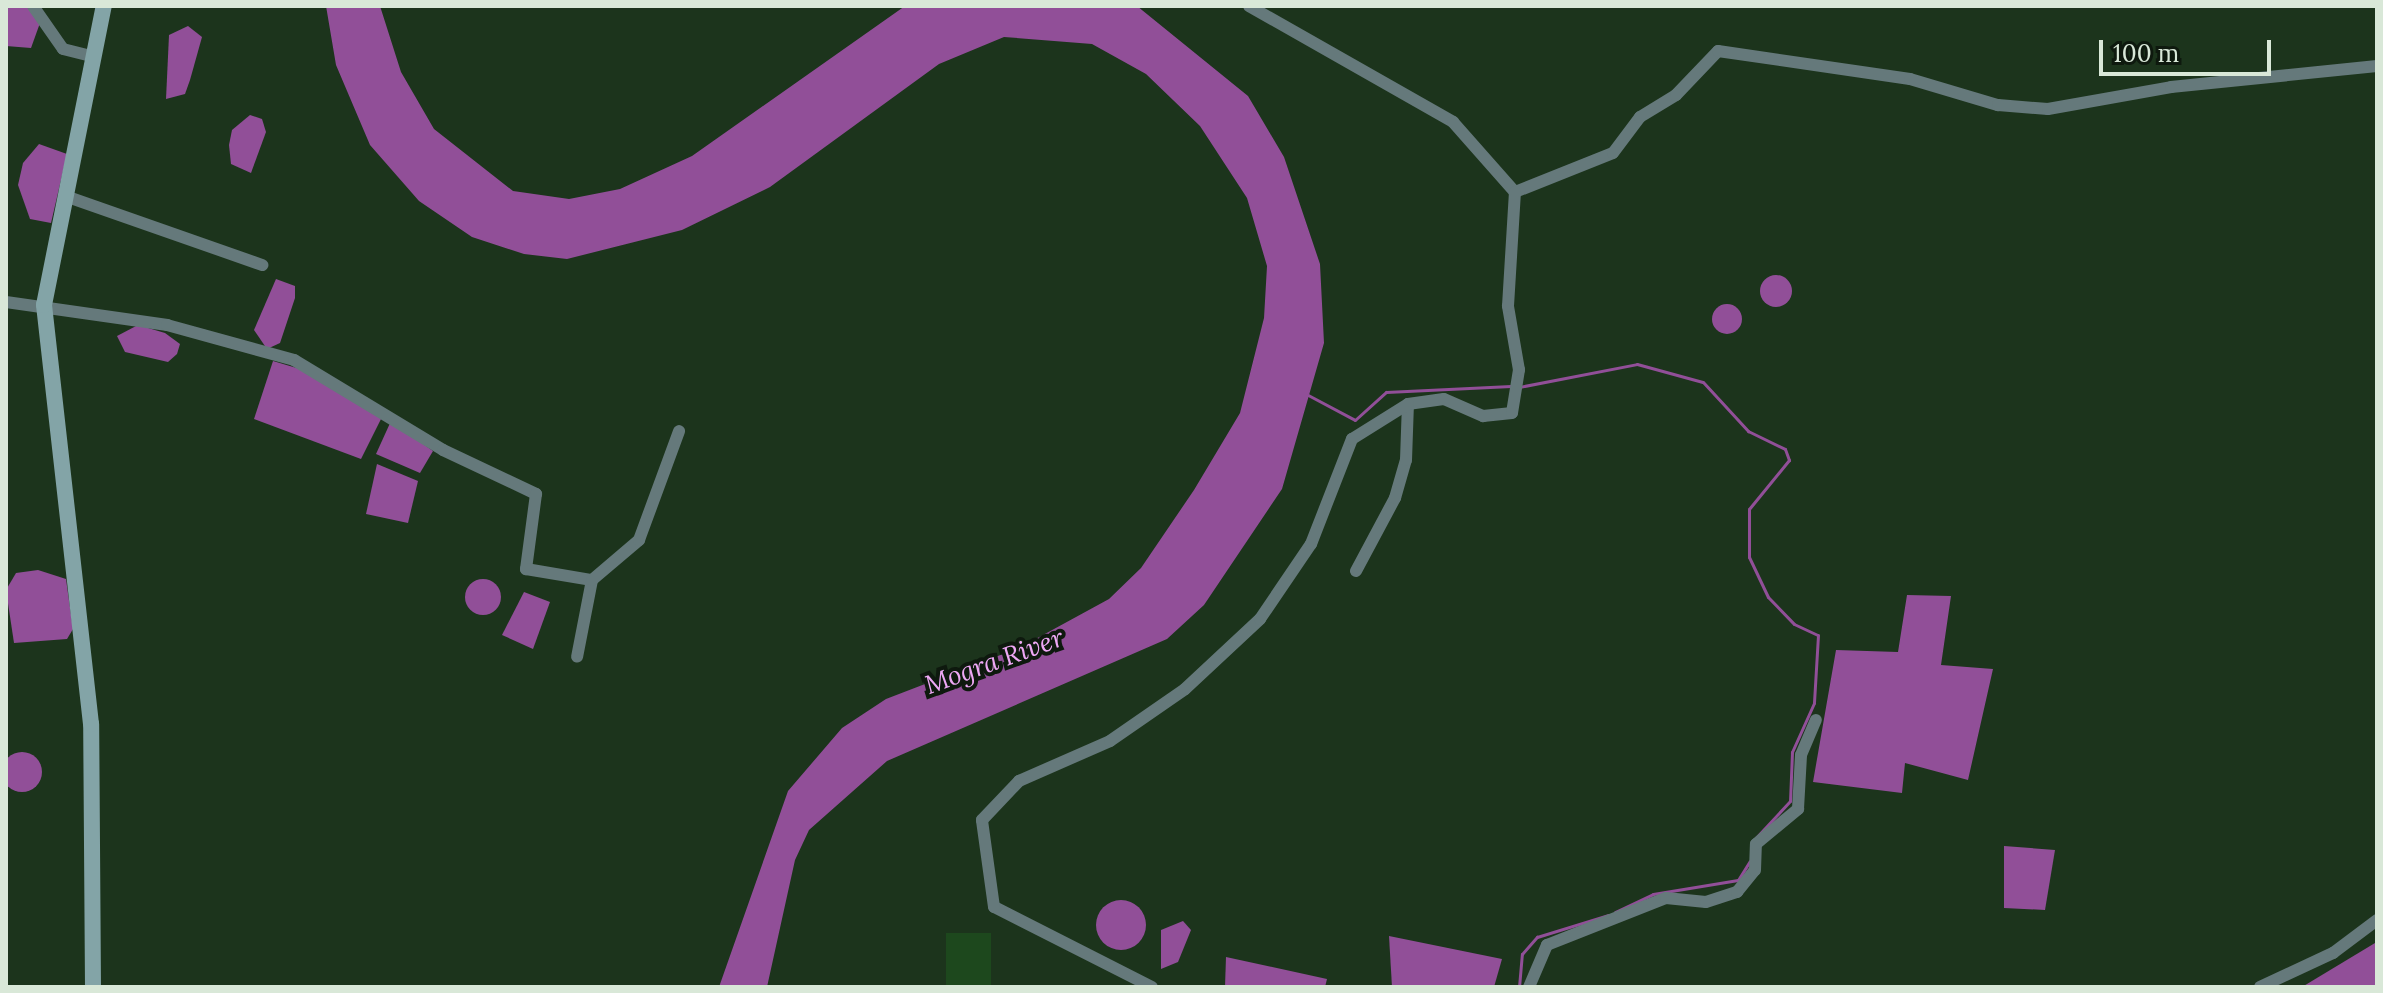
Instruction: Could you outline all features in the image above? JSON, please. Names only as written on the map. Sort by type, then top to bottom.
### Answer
[{"type":"street","points":[[33,6],[63,49],[95,57]]},
{"type":"street","points":[[93,987],[91,724],[44,305],[104,6]]},
{"type":"street","points":[[1152,987],[994,907],[982,820],[1019,781],[1110,741],[1185,689],[1260,619],[1311,544],[1352,439],[1408,404],[1444,399],[1483,416],[1512,413],[1519,370],[1508,306],[1515,192],[1453,122],[1249,6]]},
{"type":"street","points":[[1515,192],[1613,153],[1640,117],[1676,95],[1718,51],[1910,79],[2006,107],[2048,109],[2171,87],[2377,66]]},
{"type":"street","points":[[68,197],[262,265]]},
{"type":"street","points":[[6,302],[44,305],[167,325],[334,379],[443,450],[536,494],[526,569],[592,580]]},
{"type":"street","points":[[1356,571],[1395,498],[1406,460],[1408,404]]},
{"type":"street","points":[[577,657],[592,580],[639,540],[679,431]]},
{"type":"street","points":[[1529,987],[1547,945],[1666,898],[1706,902],[1737,892],[1755,870],[1756,844],[1798,809],[1801,755],[1816,720]]},
{"type":"street","points":[[2260,987],[2333,953],[2376,924]]},
{"type":"green space","points":[[946,933],[991,933],[991,987],[946,987]]},
{"type":"water","points":[[6,6],[33,6],[40,23],[31,48],[6,46]]},
{"type":"water","name":"Mogra River","points":[[326,6],[380,6],[401,72],[434,129],[513,191],[569,199],[620,189],[692,156],[905,6],[1137,6],[1248,96],[1284,157],[1320,264],[1324,343],[1282,489],[1204,605],[1167,639],[887,761],[809,830],[795,860],[767,987],[719,987],[788,791],[842,728],[886,699],[1021,647],[1109,599],[1141,568],[1194,490],[1240,413],[1264,318],[1267,266],[1247,198],[1200,126],[1146,74],[1092,44],[1004,37],[939,64],[770,187],[682,230],[567,259],[524,254],[472,237],[419,201],[370,145],[336,65]]},
{"type":"water","points":[[188,26],[202,37],[190,80],[185,94],[166,99],[169,35]]},
{"type":"water","points":[[250,115],[262,119],[266,132],[251,173],[231,164],[229,145],[232,130]]},
{"type":"water","points":[[39,144],[67,154],[51,223],[30,219],[18,185],[23,163]]},
{"type":"water","points":[[1776,275],[1787,280],[1792,291],[1787,302],[1776,307],[1765,302],[1760,291],[1765,280]]},
{"type":"water","points":[[276,279],[295,286],[295,298],[280,343],[267,349],[254,330]]},
{"type":"water","points":[[1727,304],[1738,308],[1742,319],[1738,330],[1727,334],[1716,330],[1712,319],[1716,308]]},
{"type":"water","points":[[138,325],[165,333],[180,344],[177,354],[168,362],[125,352],[117,336]]},
{"type":"water","points":[[273,361],[310,372],[382,417],[361,459],[254,419]]},
{"type":"water","points":[[391,421],[433,451],[420,473],[376,454]]},
{"type":"water","points":[[377,464],[418,481],[408,523],[366,514]]},
{"type":"water","points":[[38,570],[66,579],[73,629],[67,639],[14,643],[6,590],[16,573]]},
{"type":"water","points":[[483,579],[496,584],[501,597],[496,610],[483,615],[470,610],[465,597],[470,584]]},
{"type":"water","points":[[524,592],[550,602],[533,649],[502,635]]},
{"type":"water","points":[[1907,595],[1951,596],[1941,665],[1993,669],[1968,780],[1905,763],[1902,793],[1813,782],[1836,650],[1898,652]]},
{"type":"water","points":[[22,752],[36,758],[42,772],[36,786],[22,792],[8,786],[2,772],[8,758]]},
{"type":"water","points":[[2004,846],[2055,850],[2045,910],[2004,908]]},
{"type":"water","points":[[1111,901],[1131,901],[1145,915],[1145,935],[1131,949],[1111,949],[1097,935],[1097,915]]},
{"type":"water","points":[[1183,921],[1191,930],[1178,962],[1161,969],[1161,930]]},
{"type":"water","points":[[1389,936],[1502,959],[1494,987],[1392,987]]},
{"type":"water","points":[[2375,943],[2377,987],[2302,987]]},
{"type":"water","points":[[1226,957],[1327,979],[1325,987],[1225,987]]},
{"type":"waterway","points":[[1519,387],[1637,364],[1703,382],[1748,431],[1785,449],[1789,460],[1749,509],[1749,557],[1768,597],[1794,624],[1818,635],[1814,703],[1792,752],[1790,801],[1752,842]]},
{"type":"waterway","points":[[1308,395],[1355,420],[1386,392],[1511,386]]},
{"type":"waterway","points":[[1615,912],[1653,894],[1738,880],[1750,861]]},
{"type":"waterway","points":[[1519,987],[1522,954],[1537,937],[1608,915]]}]
